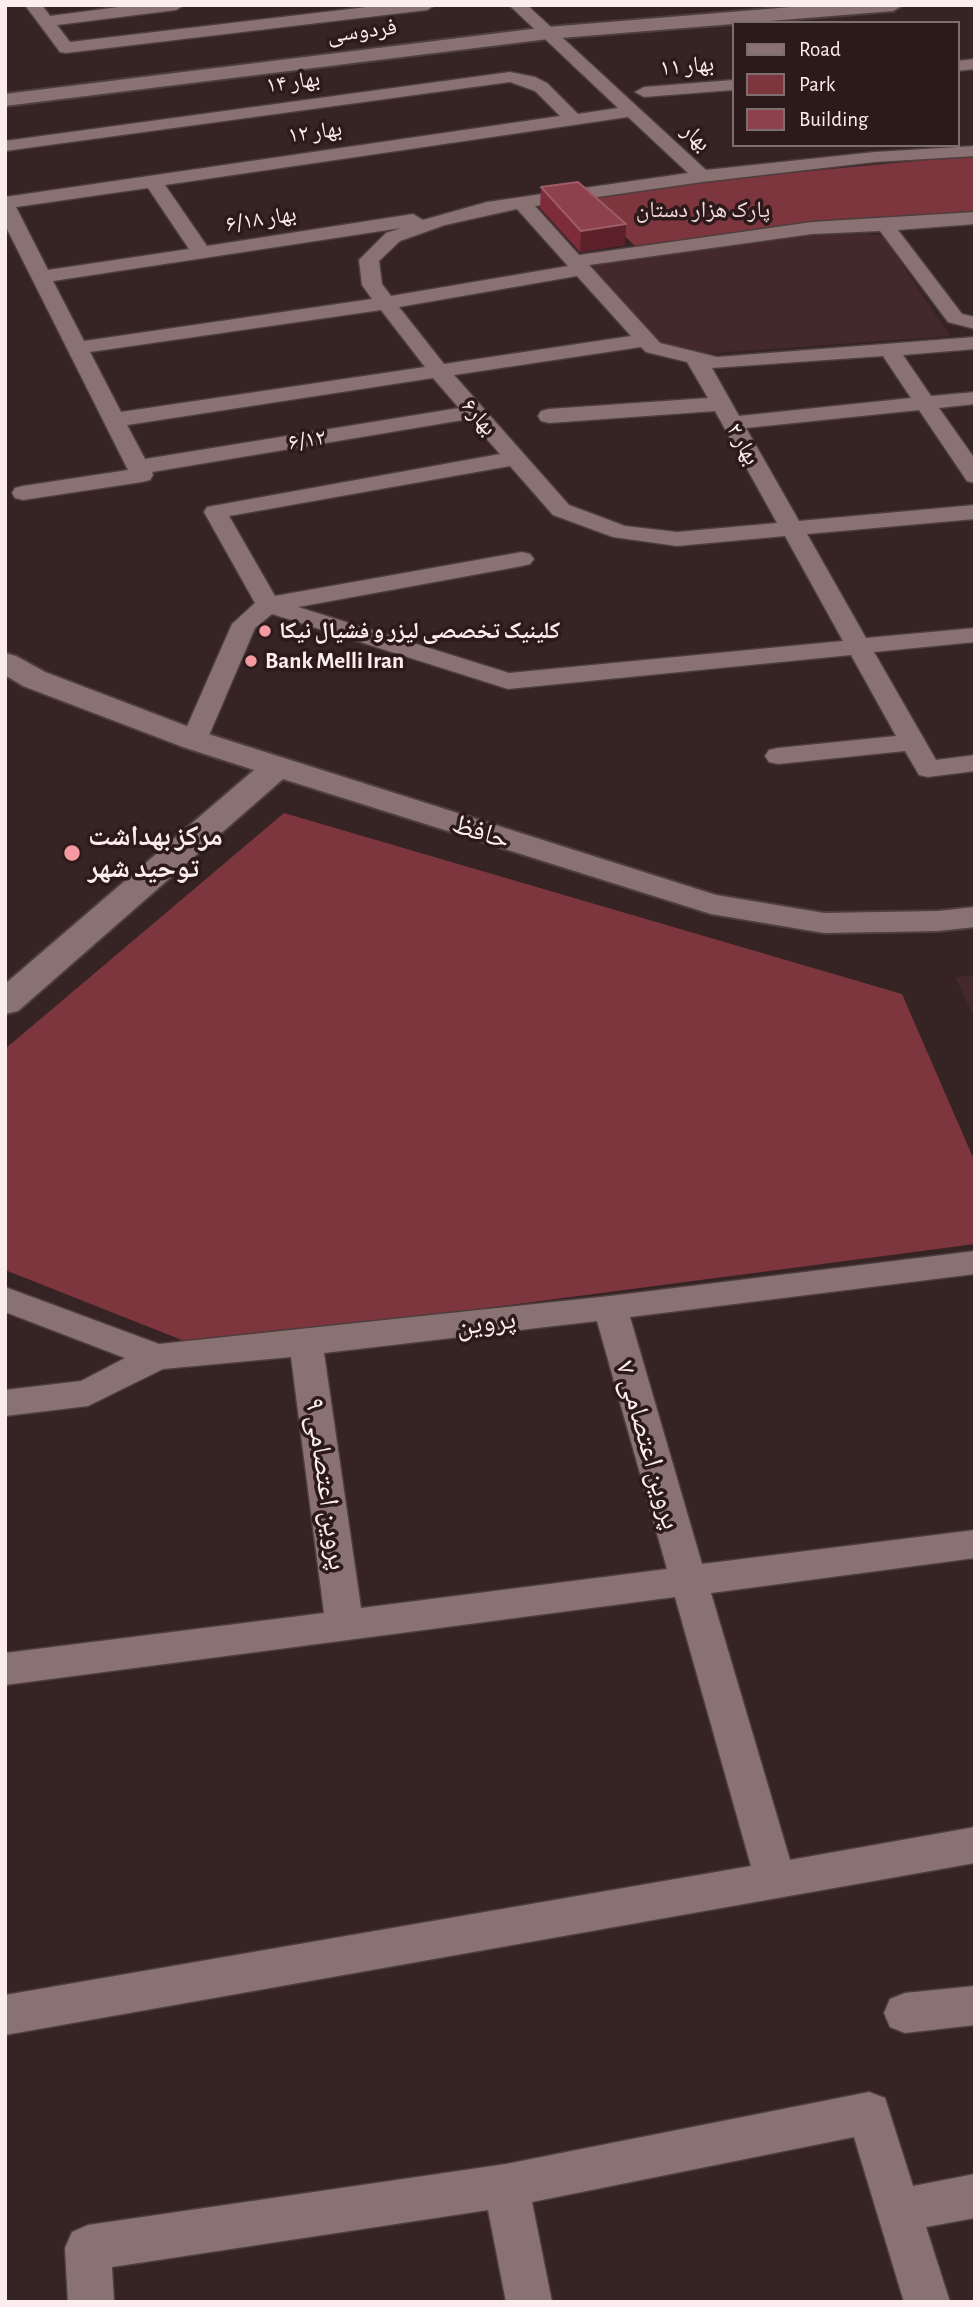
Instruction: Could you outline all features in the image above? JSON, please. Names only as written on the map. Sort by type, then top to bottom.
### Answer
[{"type":"main road","name":"فردوسی","points":[[5,100],[548,33],[892,5]]},
{"type":"main road","name":"حافظ","points":[[5,662],[34,679],[194,740],[711,904],[824,923],[938,921],[975,917]]},
{"type":"main road","points":[[5,1003],[278,766]]},
{"type":"street","points":[[33,5],[66,48],[427,5]]},
{"type":"street","points":[[46,21],[176,5]]},
{"type":"street","name":"بهار","points":[[517,5],[702,176],[871,151],[975,151]]},
{"type":"street","name":"بهار ۱۴","points":[[5,146],[510,77],[530,81],[541,88],[573,119]]},
{"type":"street","name":"بهار ۱۱","points":[[644,92],[732,85]]},
{"type":"street","name":"بهار ۱۲","points":[[5,204],[631,111]]},
{"type":"street","name":"بهار۶","points":[[702,176],[487,208],[394,237],[369,260],[372,285],[440,373],[561,509],[621,532],[677,539],[975,512]]},
{"type":"street","points":[[153,181],[201,253]]},
{"type":"street","points":[[523,203],[653,348],[717,363],[894,356],[975,343]]},
{"type":"street","points":[[5,204],[139,467]]},
{"type":"street","name":"بهار ۶/۱۸","points":[[42,277],[487,208]]},
{"type":"street","points":[[77,348],[386,303],[579,265],[813,228],[975,218]]},
{"type":"street","points":[[885,225],[955,318],[975,323]]},
{"type":"street","points":[[114,420],[647,340]]},
{"type":"street","points":[[894,356],[975,475]]},
{"type":"street","name":"بهار ۲","points":[[696,359],[790,530],[928,769],[975,764]]},
{"type":"street","points":[[549,416],[726,413],[975,398]]},
{"type":"street","name":"۶/۱۲","points":[[23,494],[142,475],[139,467],[475,412]]},
{"type":"street","points":[[515,458],[215,512],[268,605],[508,681],[975,635]]},
{"type":"street","points":[[194,740],[244,624],[268,605],[522,559]]},
{"type":"street","points":[[778,756],[912,742]]},
{"type":"street","name":"پروین","points":[[5,1299],[157,1357],[306,1343],[610,1308],[975,1262]]},
{"type":"street","name":"پروین اعتصامی ۷","points":[[610,1308],[775,1880]]},
{"type":"street","name":"پروین اعتصامی ۹","points":[[306,1343],[345,1625]]},
{"type":"street","points":[[5,1404],[88,1393],[157,1357]]},
{"type":"street","points":[[5,1669],[975,1544]]},
{"type":"street","points":[[5,2015],[975,1845]]},
{"type":"street","points":[[905,2013],[975,2005]]},
{"type":"street","points":[[91,2302],[88,2248],[506,2186],[869,2113],[927,2302]]},
{"type":"street","points":[[506,2186],[529,2302]]},
{"type":"street","points":[[898,2211],[975,2196]]},
{"type":"shaded area","points":[[840,228],[883,236],[950,336],[699,354],[661,346],[591,269],[604,259]]},
{"type":"shaded area","points":[[975,975],[975,1019],[955,977]]},
{"type":"green space","name":"پارک هزار دستان","points":[[975,157],[975,212],[638,249],[587,199],[715,180]]},
{"type":"green space","points":[[284,813],[902,994],[975,1162],[975,1244],[197,1346],[5,1270],[5,1049]]},
{"type":"building","points":[[578,182],[626,224],[581,231],[541,187]]},
{"type":"place","name":"کلینیک تخصصی لیزر و فشیال نیکا","points":[[265,631]]},
{"type":"place","name":"Bank Melli Iran","points":[[251,661]]},
{"type":"place","name":"مرکز بهداشت توحید شهر","points":[[72,853]]}]
